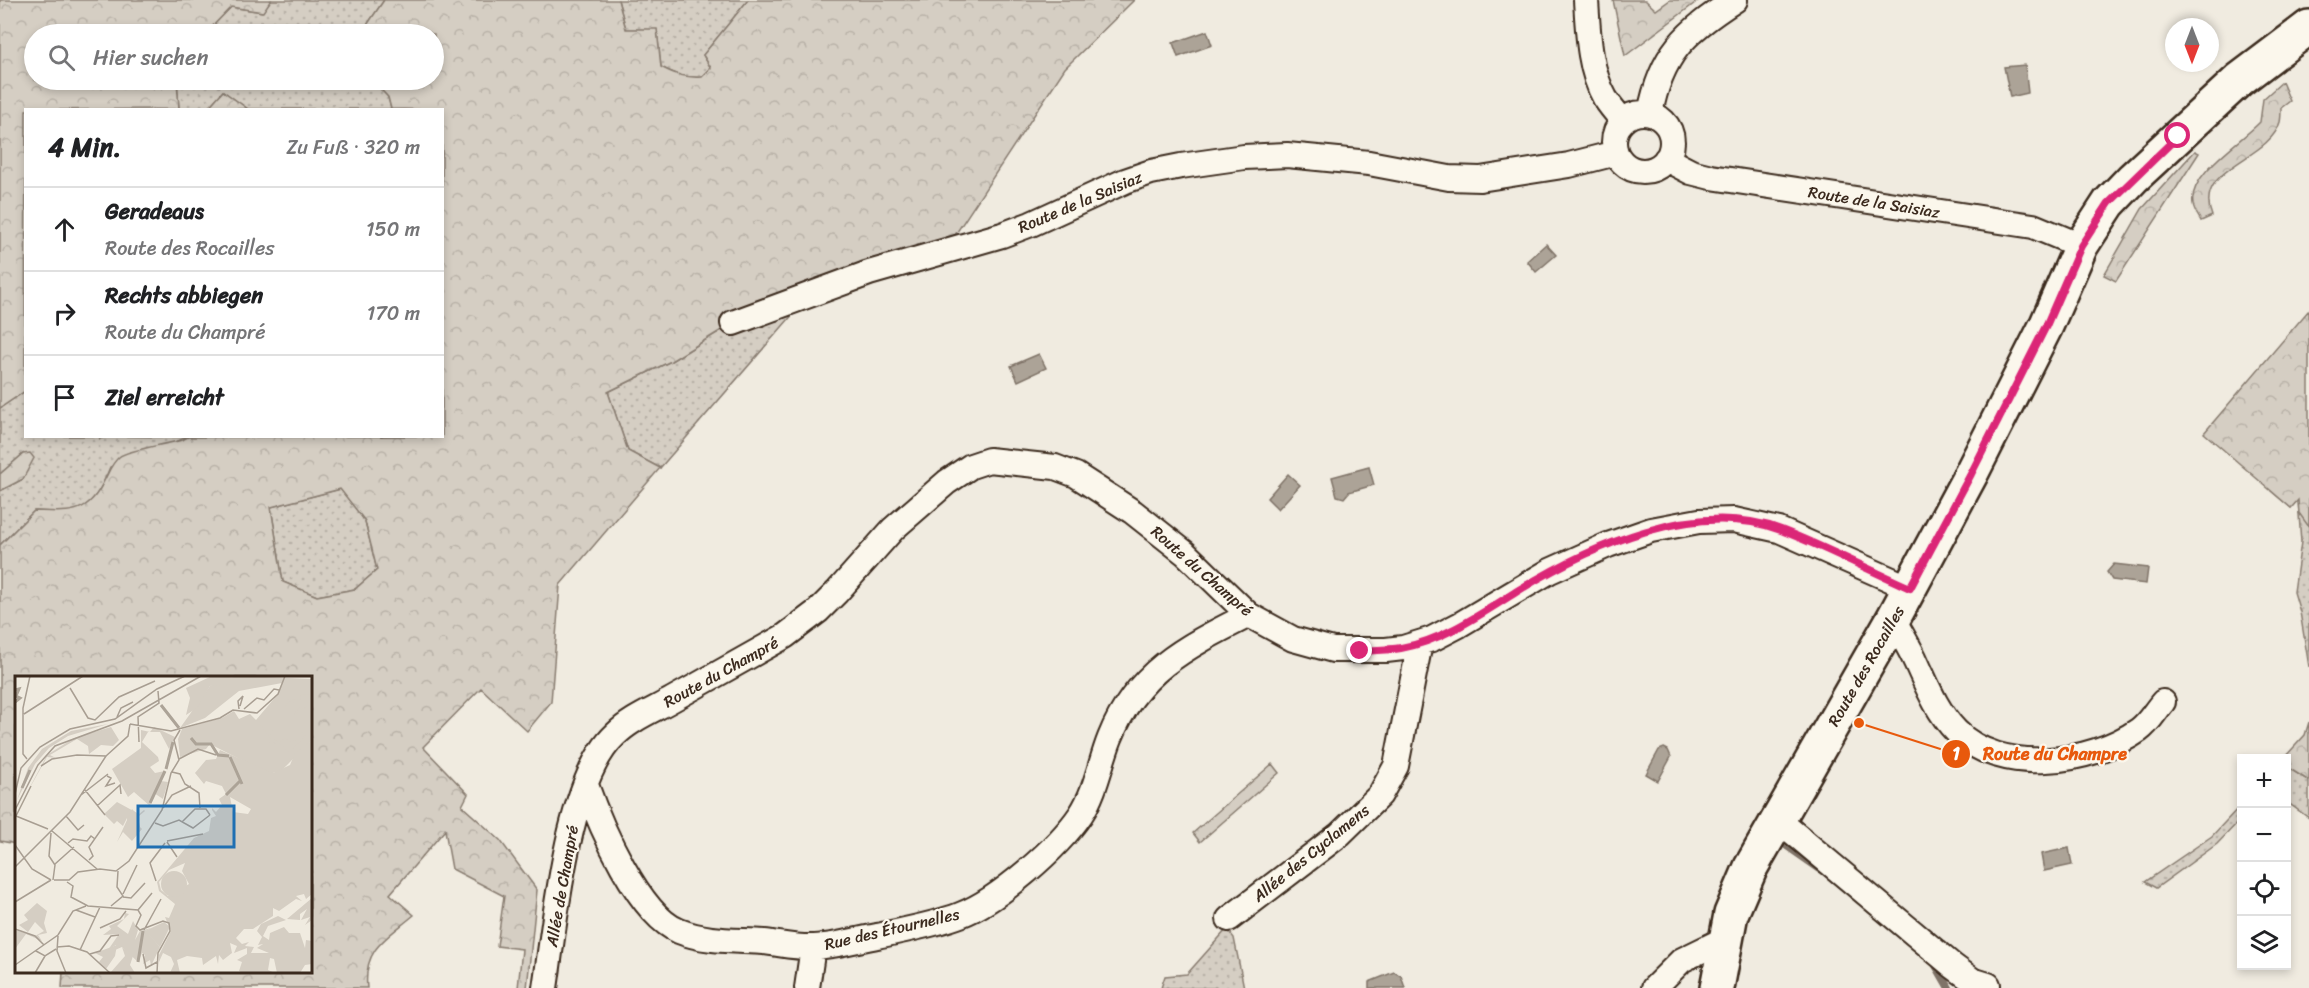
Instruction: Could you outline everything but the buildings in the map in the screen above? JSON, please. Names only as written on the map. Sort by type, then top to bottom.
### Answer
[{"type":"street","points":[[1586,0],[1589,37],[1598,81],[1604,97],[1623,121]]},
{"type":"street","points":[[1650,114],[1661,72],[1675,48],[1710,15],[1735,0]]},
{"type":"street","name":"Route des Rocailles","points":[[1717,988],[1725,939],[1738,893],[1777,819],[1893,619],[1971,474],[2046,326],[2081,246],[2109,203],[2133,178],[2239,80],[2309,27]]},
{"type":"street","points":[[1635,114],[1650,114],[1660,118],[1670,132],[1672,143],[1666,159],[1651,169],[1639,171],[1628,166],[1616,153],[1615,134],[1623,121],[1635,114]]},
{"type":"street","name":"Route de la Saisiaz","points":[[733,323],[869,273],[1031,224],[1125,181],[1151,172],[1181,166],[1244,157],[1287,155],[1327,157],[1449,178],[1471,179],[1548,168],[1616,153]]},
{"type":"street","name":"Route de la Saisiaz","points":[[1666,159],[1691,172],[1712,177],[2032,226],[2081,246]]},
{"type":"street","name":"Route du Champré","points":[[586,785],[602,751],[622,728],[785,636],[802,624],[837,592],[893,529],[959,473],[982,461],[997,460],[1055,468],[1085,479],[1133,512],[1185,553],[1249,615],[1293,639],[1333,650],[1386,650],[1420,643],[1460,625],[1550,571],[1608,545],[1651,530],[1699,521],[1734,520],[1779,530],[1910,588]]},
{"type":"street","name":"Rue des Étournelles","points":[[586,785],[612,845],[630,878],[647,904],[672,927],[706,938],[813,947],[833,945],[946,920],[975,908],[1013,881],[1063,837],[1081,814],[1093,791],[1118,720],[1142,684],[1171,658],[1191,645],[1249,615]]},
{"type":"street","points":[[1893,619],[1917,664],[1929,693],[1947,721],[1966,740],[1992,754],[2028,761],[2060,759],[2090,751],[2141,729],[2163,702]]},
{"type":"street","name":"Allée des Cyclamens","points":[[1229,919],[1339,835],[1380,795],[1393,776],[1396,766],[1420,643]]},
{"type":"street","name":"Allée de Champré","points":[[545,988],[573,819],[586,785]]},
{"type":"street","points":[[1777,819],[1953,966],[1972,980],[1988,985]]},
{"type":"street","points":[[1654,988],[1682,960],[1725,939]]},
{"type":"street","points":[[807,988],[813,947]]},
{"type":"green space","points":[[0,0],[271,0],[263,12],[231,7],[215,24],[24,24],[24,90],[178,90],[179,108],[24,108],[24,392],[0,408]]},
{"type":"green space","points":[[271,0],[384,0],[368,24],[215,24],[231,7],[262,12]]},
{"type":"green space","points":[[384,0],[618,0],[626,29],[657,29],[661,67],[681,75],[702,77],[711,68],[703,55],[748,0],[1134,0],[1065,68],[955,235],[781,300],[733,323],[671,361],[608,392],[628,451],[660,468],[560,585],[551,702],[527,731],[481,688],[423,747],[468,794],[462,806],[500,840],[537,890],[527,988],[518,988],[522,949],[497,946],[504,896],[452,869],[445,830],[390,894],[414,915],[386,938],[373,953],[367,974],[367,988],[62,988],[63,973],[312,973],[312,676],[15,676],[15,844],[0,841],[0,545],[34,511],[76,510],[91,501],[114,462],[123,454],[186,438],[444,438],[444,108],[391,108],[388,97],[381,90],[444,90],[444,24],[368,24]],"holes":[[[340,489],[365,521],[377,570],[355,589],[317,596],[283,582],[271,507]]]},
{"type":"green space","points":[[618,0],[748,0],[703,55],[711,68],[702,77],[696,77],[681,75],[661,67],[657,30],[626,29]]},
{"type":"green space","points":[[1613,0],[1645,0],[1656,10],[1670,0],[1699,0],[1625,56]]},
{"type":"green space","points":[[2282,82],[2290,101],[2281,108],[2280,122],[2273,135],[2262,146],[2222,175],[2213,186],[2209,199],[2212,216],[2201,221],[2193,204],[2194,193],[2199,181],[2218,159],[2260,122],[2263,99]]},
{"type":"green space","points":[[178,90],[381,90],[388,97],[391,108],[247,108],[223,91],[208,108],[179,108]]},
{"type":"green space","points":[[223,91],[247,108],[208,108]]},
{"type":"green space","points":[[2195,151],[2199,153],[2116,281],[2104,275],[2142,209]]},
{"type":"green space","points":[[2309,310],[2309,527],[2299,513],[2298,500],[2291,508],[2204,433]]},
{"type":"green space","points":[[795,312],[660,468],[628,451],[608,392],[671,361],[733,323]]},
{"type":"green space","points":[[24,392],[24,438],[185,438],[110,467],[100,488],[86,505],[68,513],[34,511],[0,545],[0,491],[23,479],[23,454],[0,474],[0,408]]},
{"type":"green space","points":[[2309,452],[2309,667],[2300,612],[2294,592],[2301,542],[2298,500],[2291,508],[2271,491]]},
{"type":"green space","points":[[30,453],[34,458],[23,479],[0,491],[0,474],[23,454]]},
{"type":"green space","points":[[341,489],[365,521],[377,570],[355,589],[317,596],[283,582],[271,507]]},
{"type":"green space","points":[[2309,722],[2309,781],[2291,770],[2291,754],[2288,754],[2305,735]]},
{"type":"green space","points":[[1272,764],[1279,773],[1200,842],[1193,833]]},
{"type":"green space","points":[[2291,770],[2309,781],[2309,818],[2291,805]]},
{"type":"green space","points":[[2237,809],[2237,823],[2217,844],[2156,888],[2145,882],[2212,836]]},
{"type":"green space","points":[[1227,929],[1234,938],[1244,988],[1161,988],[1165,976],[1187,974]]},
{"type":"shaded area","points":[[1207,31],[1212,45],[1178,57],[1173,43]]},
{"type":"shaded area","points":[[2025,65],[2028,93],[2010,97],[2004,67]]},
{"type":"shaded area","points":[[1546,244],[1556,255],[1536,272],[1527,261]]},
{"type":"shaded area","points":[[1039,354],[1046,368],[1018,381],[1011,366]]},
{"type":"shaded area","points":[[1369,467],[1374,485],[1349,492],[1344,498],[1337,496],[1332,477]]},
{"type":"shaded area","points":[[1288,474],[1300,485],[1278,509],[1267,498]]},
{"type":"shaded area","points":[[2114,564],[2148,568],[2146,584],[2112,580],[2107,572]]},
{"type":"shaded area","points":[[1664,748],[1668,750],[1671,757],[1658,781],[1646,774],[1659,750]]},
{"type":"shaded area","points":[[2069,848],[2072,865],[2044,871],[2041,854]]},
{"type":"shaded area","points":[[1394,972],[1401,976],[1405,988],[1369,988],[1369,982]]},
{"type":"waterway","points":[[1787,846],[1820,869]]},
{"type":"waterway","points":[[1934,962],[1949,988]]},
{"type":"place","name":"Route du Champre","points":[[1859,723]]},
{"type":"route","points":[[1360,651],[1403,648],[1432,639],[1511,596],[1550,571],[1608,545],[1651,530],[1699,521],[1734,520],[1779,530],[1910,588],[2046,326],[2081,246],[2109,203],[2178,136]]}]
